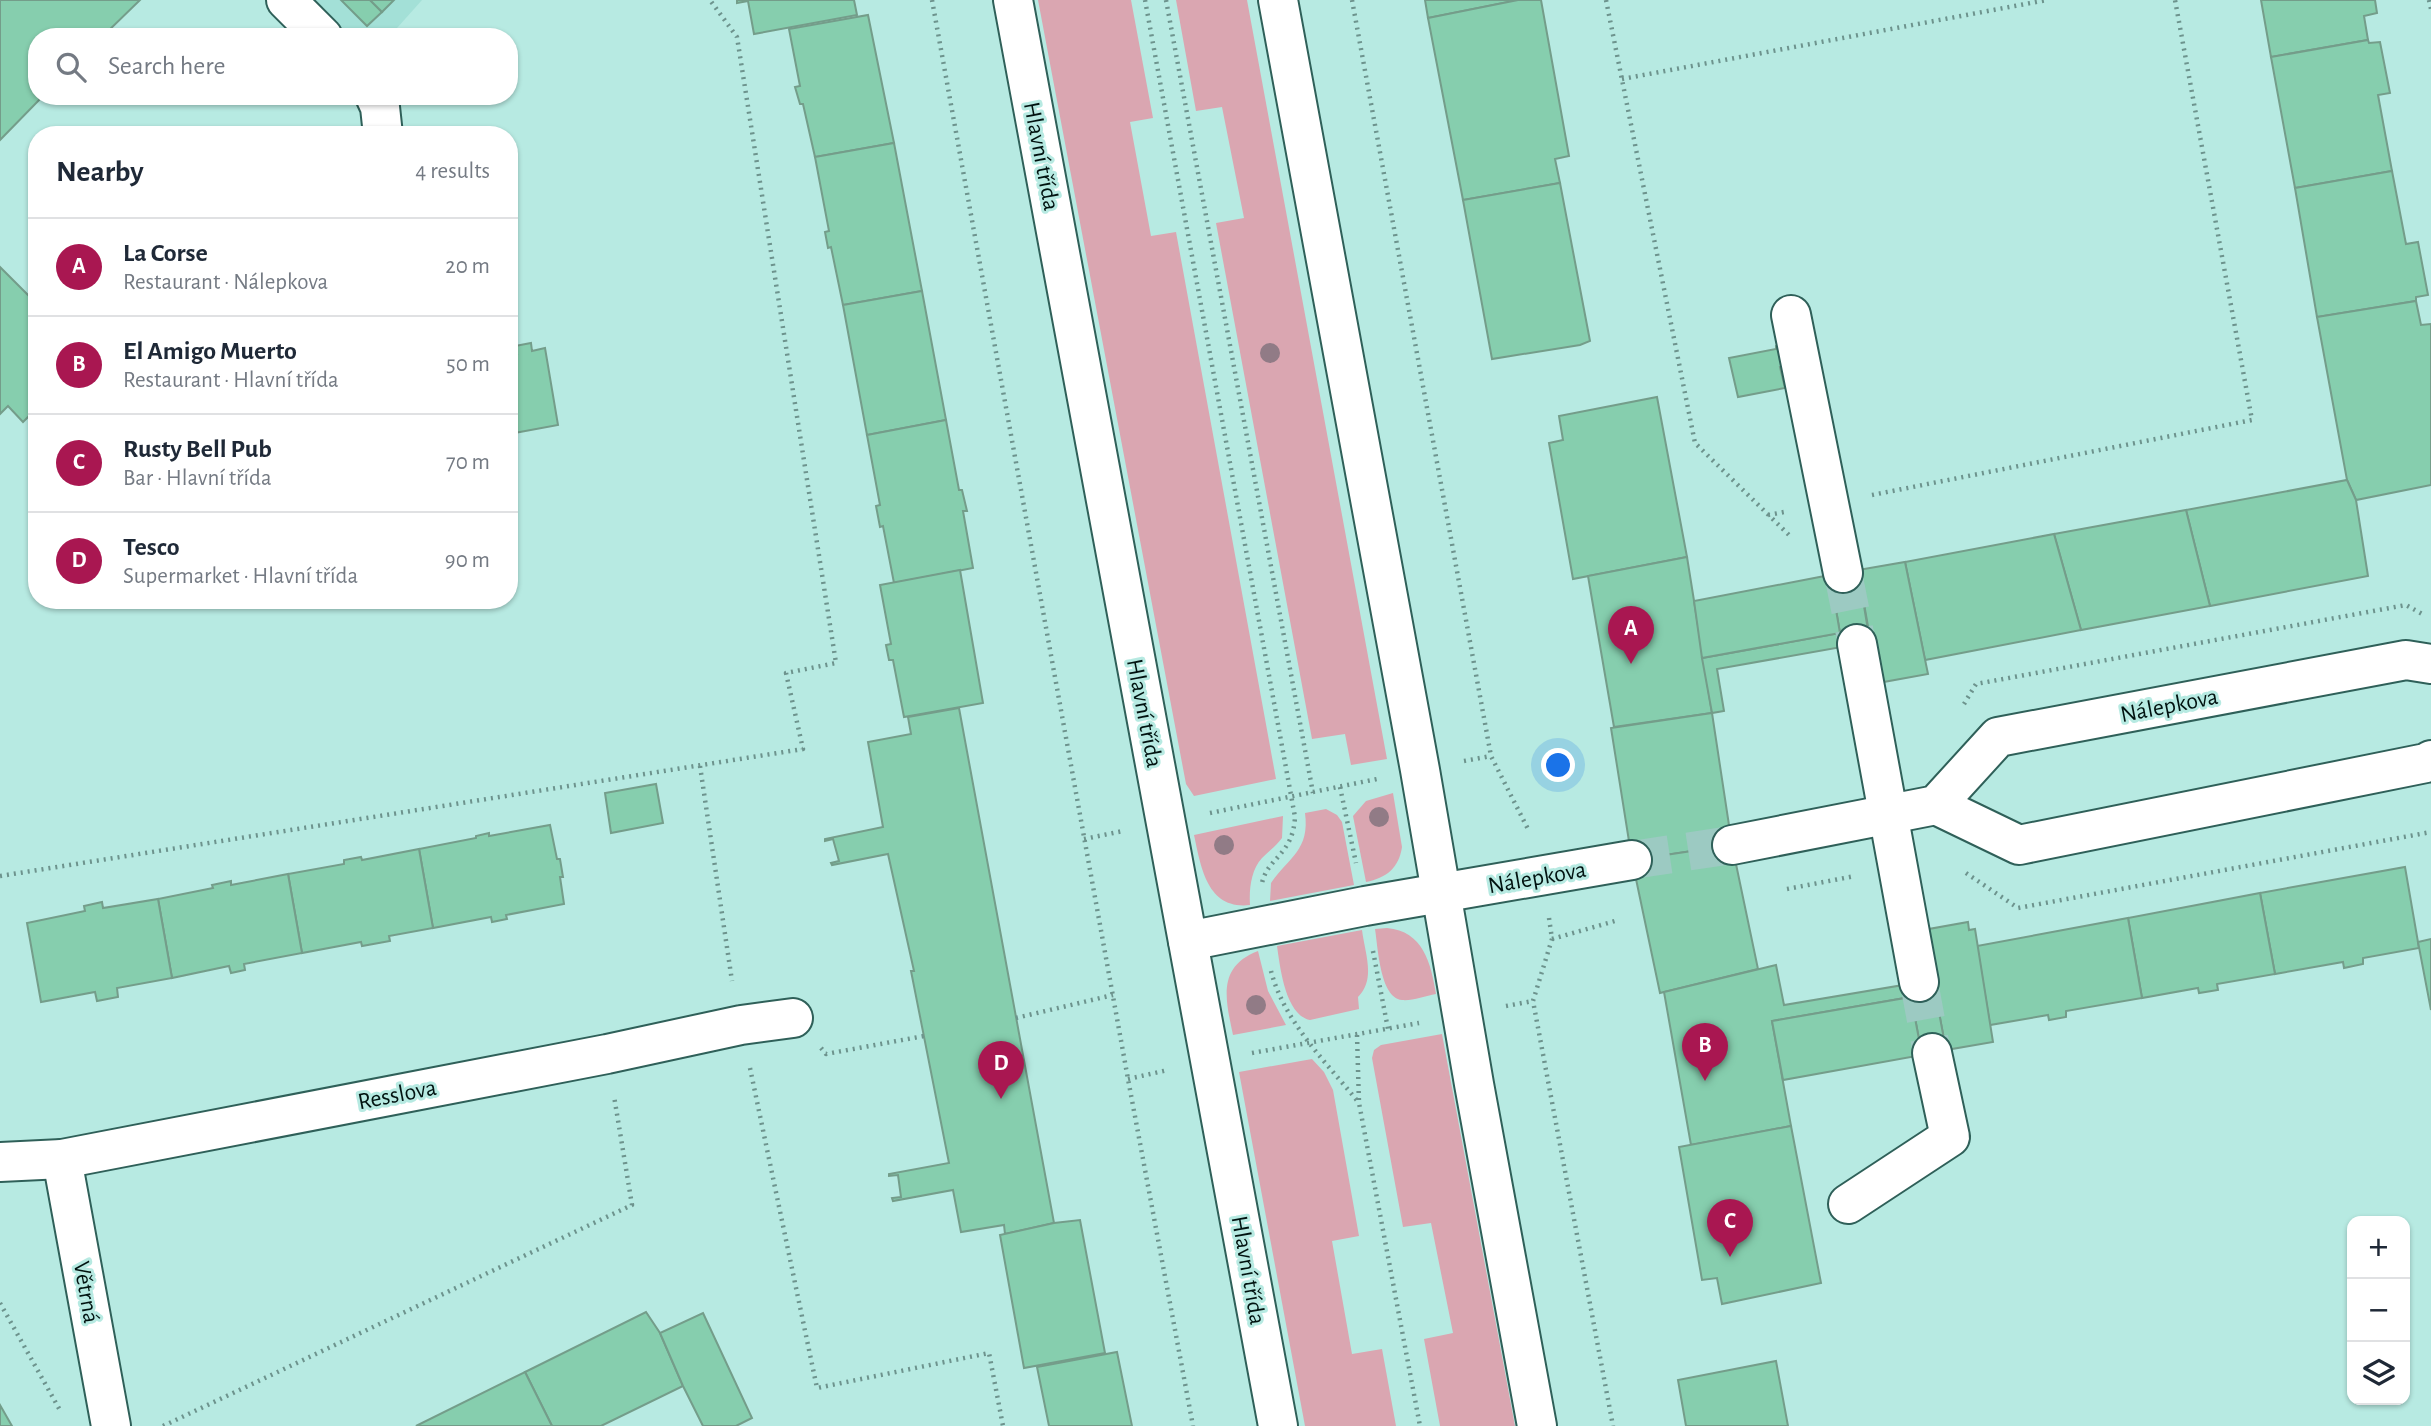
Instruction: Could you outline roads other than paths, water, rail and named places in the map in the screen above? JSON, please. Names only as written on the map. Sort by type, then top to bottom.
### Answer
[{"type":"street","points":[[286,0],[314,28]]},
{"type":"street","name":"Hlavní třída","points":[[1013,0],[1278,1426]]},
{"type":"street","points":[[1278,0],[1420,770],[1537,1426]]},
{"type":"street","points":[[379,105],[382,126]]},
{"type":"street","points":[[1791,315],[1843,573]]},
{"type":"street","points":[[1857,644],[1919,982]]},
{"type":"street","name":"Nálepkova","points":[[1936,805],[1998,737],[2406,660],[2431,664]]},
{"type":"street","points":[[1732,845],[1936,805],[2018,845],[2399,769],[2431,760]]},
{"type":"street","name":"Nálepkova","points":[[1188,941],[1632,860]]},
{"type":"street","name":"Resslova","points":[[0,1162],[62,1159],[607,1054],[741,1025],[793,1018]]},
{"type":"street","points":[[1848,1204],[1950,1137],[1932,1053]]},
{"type":"street","name":"Větrná","points":[[62,1159],[111,1426]]},
{"type":"tunnel","points":[[1843,573],[1857,644]]},
{"type":"tunnel","points":[[1632,860],[1732,845]]},
{"type":"tunnel","points":[[1919,982],[1932,1053]]},
{"type":"place","name":"La Corse","points":[[1631,664]]},
{"type":"place","name":"El Amigo Muerto","points":[[1705,1081]]},
{"type":"place","name":"Tesco","points":[[1001,1099]]},
{"type":"place","name":"Rusty Bell Pub","points":[[1730,1257]]}]
